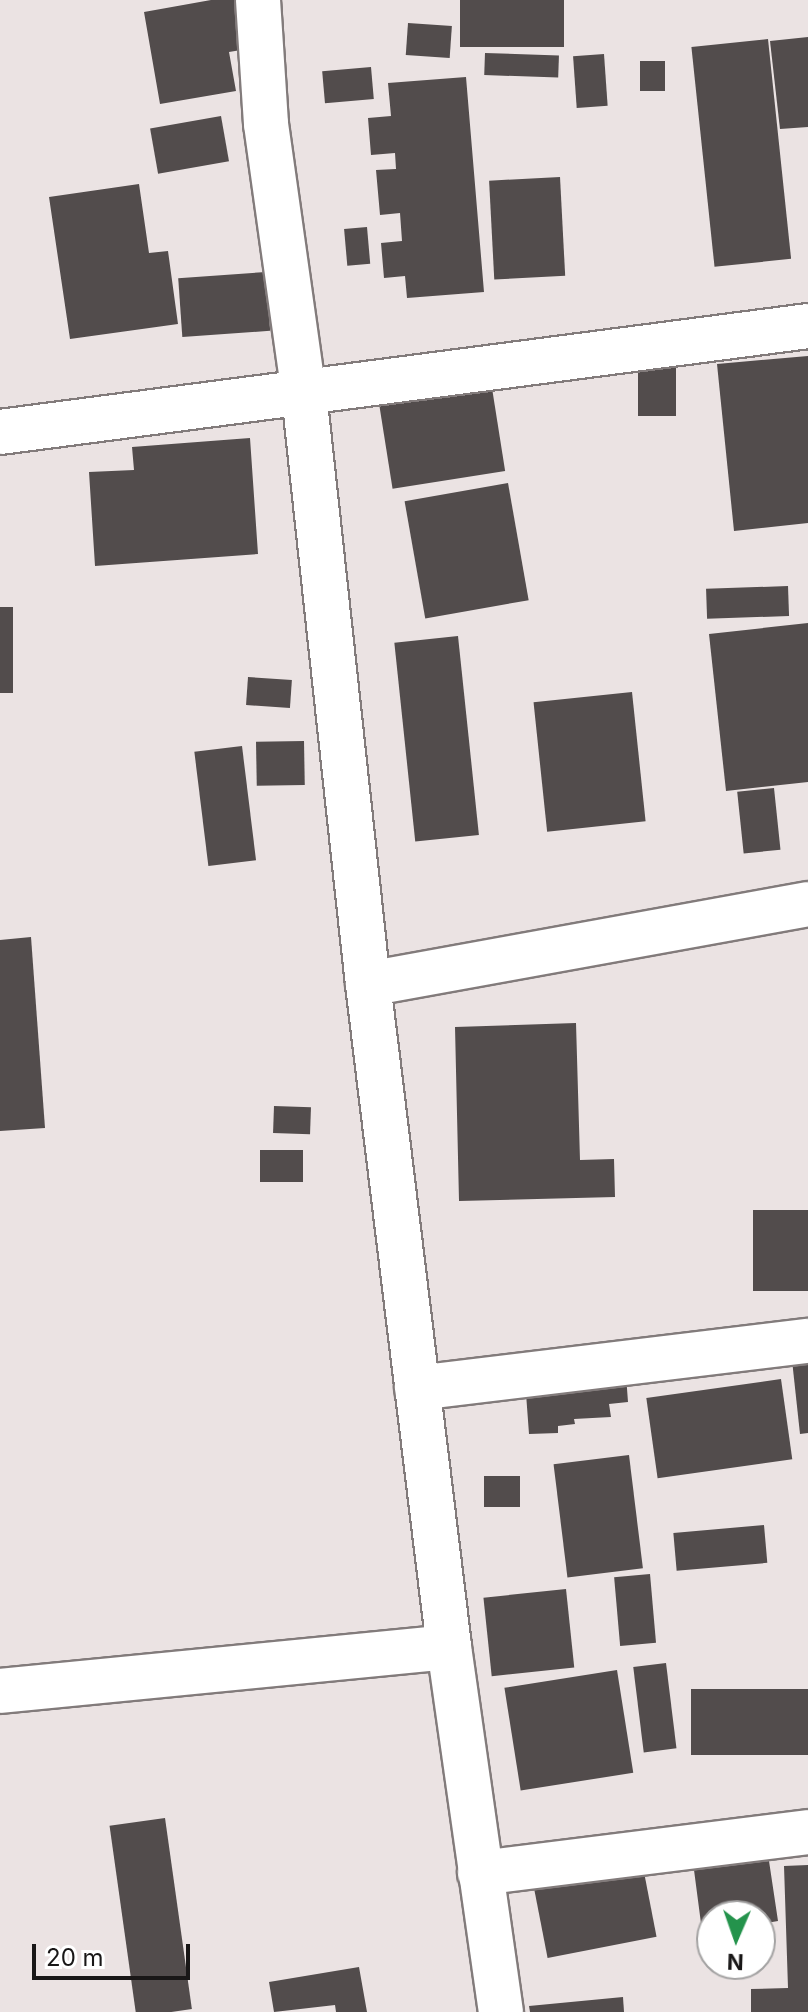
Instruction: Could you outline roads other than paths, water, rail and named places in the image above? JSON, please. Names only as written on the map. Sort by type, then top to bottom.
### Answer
[{"type":"street","points":[[258,0],[266,124],[304,394],[368,984],[449,1647],[501,2012]]},
{"type":"street","points":[[0,432],[808,326]]},
{"type":"street","points":[[368,984],[808,904]]},
{"type":"street","points":[[417,1388],[808,1341]]},
{"type":"street","points":[[0,1691],[449,1647]]},
{"type":"street","points":[[480,1873],[808,1832]]}]
